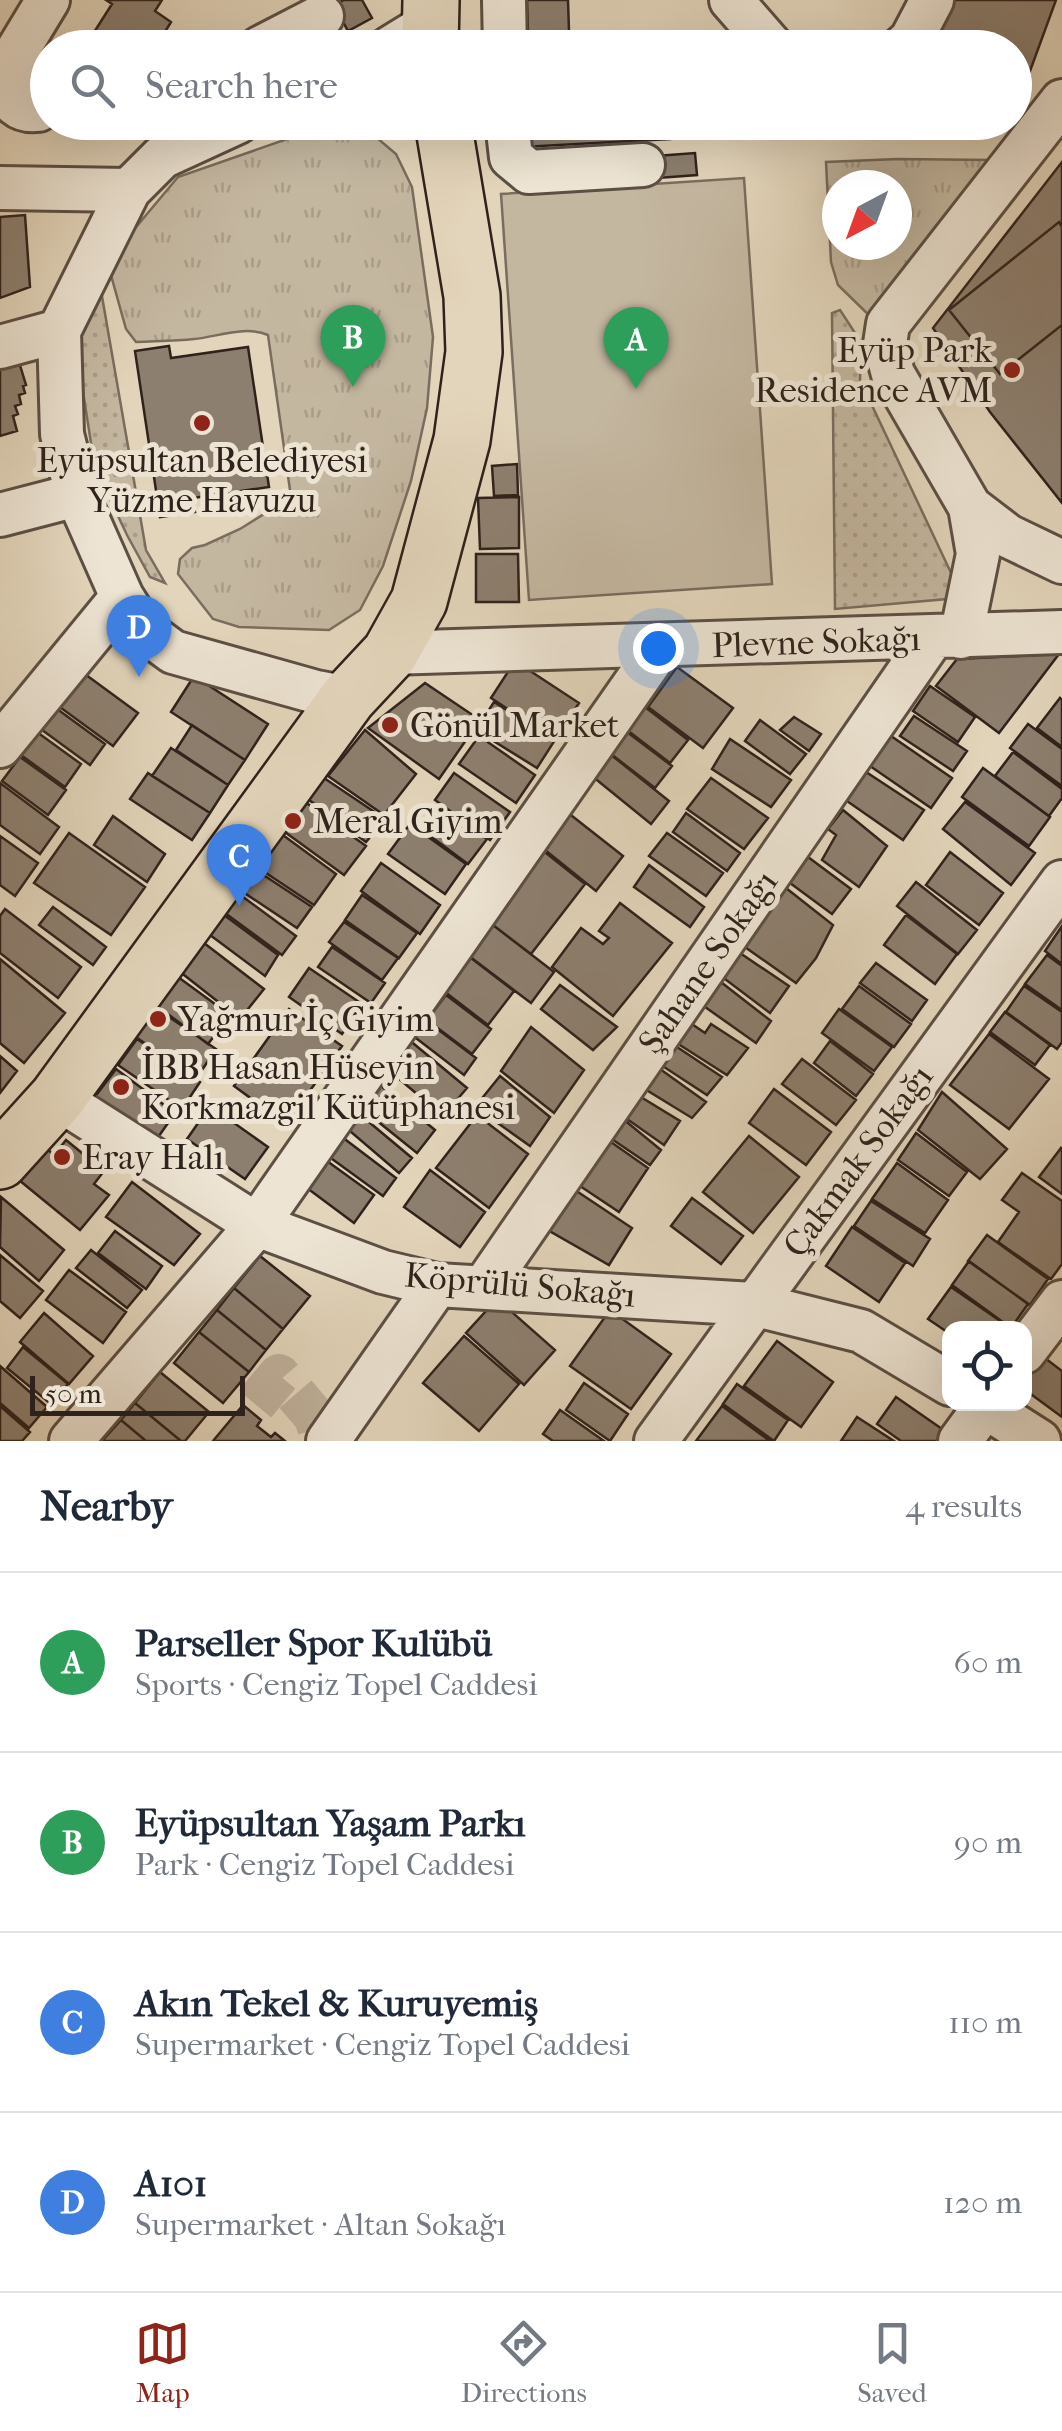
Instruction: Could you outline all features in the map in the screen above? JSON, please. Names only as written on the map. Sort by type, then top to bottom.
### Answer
[{"type":"main road","points":[[0,1161],[57,1098],[348,698],[390,652],[419,601],[462,440],[472,378],[472,296],[445,140]]},
{"type":"street","points":[[30,30],[48,0]]},
{"type":"street","points":[[731,0],[757,30]]},
{"type":"street","points":[[916,30],[932,0]]},
{"type":"street","points":[[504,1],[505,30]]},
{"type":"street","points":[[295,30],[322,16]]},
{"type":"street","points":[[30,30],[16,54],[30,91]]},
{"type":"street","points":[[1032,139],[1062,101]]},
{"type":"street","points":[[198,140],[162,156],[130,190],[59,330],[62,434],[76,494],[122,597],[142,629],[173,652],[348,698]]},
{"type":"street","points":[[507,140],[511,157],[528,172],[643,165]]},
{"type":"street","points":[[946,638],[978,554],[970,506],[893,374],[885,344],[888,324],[1032,140]]},
{"type":"street","points":[[0,188],[130,190]]},
{"type":"street","points":[[0,347],[59,330]]},
{"type":"street","points":[[0,515],[76,494]]},
{"type":"street","points":[[970,506],[1008,536],[1062,562]]},
{"type":"street","points":[[0,746],[122,597]]},
{"type":"street","name":"Plevne Sokağı","points":[[390,652],[1062,632]]},
{"type":"street","name":"Şahane Sokağı","points":[[484,1286],[946,638]]},
{"type":"street","points":[[72,1441],[257,1225],[661,646]]},
{"type":"street","name":"Çakmak Sokağı","points":[[656,1441],[1062,882]]},
{"type":"street","name":"Köprülü Sokağı","points":[[57,1098],[257,1225],[383,1272],[437,1286],[753,1304],[861,1331],[942,1379]]},
{"type":"street","points":[[328,1441],[437,1286]]},
{"type":"street","points":[[1032,1341],[1062,1302]]},
{"type":"street","points":[[960,1441],[971,1411]]},
{"type":"street","name":"Köprülü Sokağı","points":[[993,1411],[1039,1441]]},
{"type":"green space","points":[[284,140],[380,140],[396,154],[412,187],[433,337],[427,408],[411,481],[383,566],[360,610],[329,630],[239,627],[213,619],[178,574],[180,559],[192,548],[240,529],[291,497],[268,335],[241,331],[194,339],[136,342],[126,329],[109,268],[116,251],[178,177]]},
{"type":"green space","points":[[992,160],[874,320],[838,285],[831,260],[912,260],[912,170],[826,170],[826,162]]},
{"type":"green space","points":[[744,178],[772,584],[529,600],[501,194]]},
{"type":"green space","points":[[99,279],[146,550],[165,583],[150,577],[127,535],[101,480],[91,443],[78,360],[77,319]]},
{"type":"green space","points":[[840,310],[861,342],[860,380],[953,577],[947,599],[835,609],[832,313]]},
{"type":"building","points":[[106,0],[162,0],[155,11],[171,22],[166,30],[95,30],[112,4]]},
{"type":"building","points":[[344,0],[362,0],[372,18],[347,30],[334,5]]},
{"type":"building","points":[[527,0],[568,0],[569,30],[528,30]]},
{"type":"building","points":[[952,0],[1056,0],[1032,66],[1032,30],[941,30]]},
{"type":"building","points":[[522,140],[652,140],[522,147]]},
{"type":"building","points":[[695,153],[697,175],[658,178],[656,156]]},
{"type":"building","name":"Eyüp Park Residence AVM","points":[[1062,162],[1062,503],[990,412],[933,328]]},
{"type":"building","points":[[25,215],[30,287],[0,298],[0,217]]},
{"type":"building","points":[[1059,222],[1062,325],[1000,374],[949,310]]},
{"type":"building","name":"Eyüpsultan Belediyesi Yüzme Havuzu","points":[[169,346],[171,358],[248,347],[269,487],[193,498],[195,512],[160,517],[135,351]]},
{"type":"building","points":[[19,362],[26,385],[25,393],[19,395],[21,404],[15,406],[18,414],[13,416],[17,431],[0,436],[0,368]]},
{"type":"building","points":[[517,464],[518,495],[494,496],[492,466]]},
{"type":"building","points":[[519,497],[519,548],[480,549],[478,498]]},
{"type":"building","points":[[476,554],[518,554],[519,602],[476,602]]},
{"type":"building","points":[[1059,654],[999,733],[936,686],[957,659]]},
{"type":"building","points":[[515,661],[579,703],[555,740],[491,698]]},
{"type":"building","points":[[677,667],[733,708],[703,748],[648,707]]},
{"type":"building","points":[[78,669],[138,713],[113,746],[53,702]]},
{"type":"building","points":[[194,676],[268,724],[245,760],[171,712]]},
{"type":"building","points":[[425,683],[480,720],[439,779],[368,728]]},
{"type":"building","points":[[930,686],[975,717],[958,742],[913,711]]},
{"type":"building","points":[[1062,700],[1062,747],[1037,728]]},
{"type":"building","points":[[494,702],[555,740],[537,768],[476,730]]},
{"type":"building","points":[[53,706],[105,744],[90,765],[38,727]]},
{"type":"building","points":[[645,707],[688,740],[670,763],[627,730]]},
{"type":"building","points":[[914,716],[967,751],[953,771],[900,736]]},
{"type":"building","points":[[794,717],[821,734],[809,751],[780,730]]},
{"type":"building","points":[[760,720],[806,754],[790,774],[745,741]]},
{"type":"building","points":[[1028,724],[1062,749],[1062,786],[1010,748]]},
{"type":"building","points":[[192,725],[245,760],[228,785],[176,750]]},
{"type":"building","points":[[30,727],[81,764],[65,787],[14,750]]},
{"type":"building","points":[[365,730],[416,774],[384,815],[328,776]]},
{"type":"building","points":[[627,732],[672,766],[655,788],[611,754]]},
{"type":"building","points":[[479,736],[535,775],[516,803],[459,764]]},
{"type":"building","points":[[891,736],[952,778],[931,808],[870,766]]},
{"type":"building","points":[[730,739],[791,780],[771,807],[712,769]]},
{"type":"building","points":[[171,748],[228,785],[210,813],[152,776]]},
{"type":"building","points":[[1013,752],[1062,789],[1062,798],[1049,816],[995,776]]},
{"type":"building","points":[[610,754],[669,801],[651,824],[592,776]]},
{"type":"building","points":[[20,757],[66,790],[48,815],[2,781]]},
{"type":"building","points":[[983,768],[1050,817],[1029,846],[962,797]]},
{"type":"building","points":[[863,770],[924,810],[903,840],[844,799]]},
{"type":"building","points":[[148,773],[210,813],[192,840],[130,799]]},
{"type":"building","points":[[454,773],[510,812],[490,840],[435,800]]},
{"type":"building","points":[[318,774],[385,819],[366,842],[301,794]]},
{"type":"building","points":[[711,778],[768,818],[744,849],[687,809]]},
{"type":"building","points":[[0,783],[59,827],[40,854],[0,825]]},
{"type":"building","points":[[301,799],[366,846],[344,875],[278,827]]},
{"type":"building","points":[[965,802],[1035,853],[1011,885],[943,829]]},
{"type":"building","points":[[444,808],[487,839],[468,864],[426,833]]},
{"type":"building","points":[[843,810],[887,846],[859,887],[822,860],[836,835],[828,829]]},
{"type":"building","points":[[567,812],[623,856],[596,891],[540,846]]},
{"type":"building","points":[[686,813],[740,853],[727,871],[673,832]]},
{"type":"building","points":[[113,816],[165,854],[147,882],[94,845]]},
{"type":"building","points":[[410,824],[466,864],[445,894],[388,854]]},
{"type":"building","points":[[276,830],[336,874],[314,905],[251,863]]},
{"type":"building","points":[[69,833],[145,887],[111,935],[34,883]]},
{"type":"building","points":[[667,833],[723,873],[706,896],[649,856]]},
{"type":"building","points":[[0,836],[38,863],[15,896],[0,885]]},
{"type":"building","points":[[541,849],[585,884],[531,954],[489,922]]},
{"type":"building","points":[[950,852],[1003,893],[979,925],[926,885]]},
{"type":"building","points":[[808,857],[851,889],[832,914],[790,883]]},
{"type":"building","points":[[381,863],[440,905],[420,934],[361,891]]},
{"type":"building","points":[[649,865],[704,907],[690,927],[634,887]]},
{"type":"building","points":[[250,866],[312,907],[297,928],[234,886]]},
{"type":"building","points":[[916,882],[977,930],[958,954],[897,906]]},
{"type":"building","points":[[786,888],[833,925],[816,958],[796,983],[742,945]]},
{"type":"building","points":[[239,894],[296,936],[282,955],[225,913]]},
{"type":"building","points":[[362,895],[417,933],[399,958],[345,920]]},
{"type":"building","points":[[620,903],[672,943],[613,1016],[552,967],[581,928],[603,944],[609,938],[599,931]]},
{"type":"building","points":[[53,907],[106,947],[93,965],[39,925]]},
{"type":"building","points":[[5,909],[81,967],[58,998],[0,953],[0,916]]},
{"type":"building","points":[[224,915],[278,955],[265,976],[210,935]]},
{"type":"building","points":[[906,915],[957,954],[935,984],[884,945]]},
{"type":"building","points":[[344,922],[398,958],[382,980],[329,942]]},
{"type":"building","points":[[489,922],[554,972],[531,1003],[465,953]]},
{"type":"building","points":[[1062,926],[1062,964],[1045,951]]},
{"type":"building","points":[[204,943],[264,989],[240,1019],[179,971]]},
{"type":"building","points":[[332,947],[385,983],[371,1003],[318,967]]},
{"type":"building","points":[[734,949],[789,986],[770,1013],[717,973]]},
{"type":"building","points":[[1047,955],[1062,966],[1062,1010],[1025,984]]},
{"type":"building","points":[[471,958],[514,991],[488,1025],[445,992]]},
{"type":"building","points":[[0,959],[65,1013],[24,1063],[0,1043]]},
{"type":"building","points":[[876,963],[927,1000],[912,1021],[860,983]]},
{"type":"building","points":[[309,968],[362,1004],[342,1034],[289,997]]},
{"type":"building","points":[[178,977],[230,1015],[208,1044],[157,1006]]},
{"type":"building","points":[[717,979],[771,1021],[756,1043],[698,1002]]},
{"type":"building","points":[[560,985],[617,1027],[593,1050],[541,1009]]},
{"type":"building","points":[[859,986],[911,1024],[894,1047],[842,1009]]},
{"type":"building","points":[[1024,986],[1062,1012],[1062,1042],[1057,1049],[1006,1012]]},
{"type":"building","points":[[446,995],[491,1029],[472,1054],[427,1020]]},
{"type":"building","points":[[153,1006],[216,1049],[196,1079],[133,1035]]},
{"type":"building","points":[[289,1009],[342,1046],[286,1124],[234,1086]]},
{"type":"building","points":[[839,1009],[892,1047],[874,1071],[822,1033]]},
{"type":"building","points":[[1005,1012],[1050,1045],[1035,1065],[990,1032]]},
{"type":"building","points":[[424,1019],[476,1058],[464,1075],[412,1035]]},
{"type":"building","points":[[686,1020],[705,1033],[711,1024],[748,1048],[727,1075],[672,1040]]},
{"type":"building","points":[[531,1027],[584,1070],[554,1113],[501,1071]]},
{"type":"building","points":[[989,1034],[1049,1079],[1009,1129],[950,1085]]},
{"type":"building","points":[[137,1039],[200,1082],[182,1109],[118,1065]]},
{"type":"building","points":[[408,1039],[467,1088],[443,1116],[385,1067]]},
{"type":"building","points":[[830,1041],[873,1074],[856,1096],[814,1063]]},
{"type":"building","points":[[671,1043],[722,1077],[707,1095],[658,1063]]},
{"type":"building","points":[[0,1056],[17,1071],[0,1093]]},
{"type":"building","points":[[802,1059],[856,1100],[836,1125],[782,1084]]},
{"type":"building","points":[[653,1064],[706,1102],[692,1118],[640,1086]]},
{"type":"building","name":"İBB Hasan Hüseyin Korkmazgil Kütüphanesi","points":[[116,1069],[175,1113],[154,1143],[88,1106]]},
{"type":"building","points":[[500,1076],[550,1117],[530,1146],[475,1107]]},
{"type":"building","points":[[380,1085],[435,1130],[417,1153],[361,1108]]},
{"type":"building","points":[[774,1089],[831,1132],[806,1165],[749,1123]]},
{"type":"building","points":[[631,1091],[680,1121],[664,1145],[617,1112]]},
{"type":"building","points":[[942,1092],[1007,1149],[980,1179],[918,1130]]},
{"type":"building","points":[[210,1106],[268,1147],[245,1179],[187,1139]]},
{"type":"building","points":[[357,1112],[412,1158],[399,1173],[344,1126]]},
{"type":"building","points":[[617,1114],[661,1150],[650,1165],[603,1133]]},
{"type":"building","points":[[477,1115],[528,1154],[489,1208],[436,1168]]},
{"type":"building","points":[[916,1133],[967,1172],[949,1196],[898,1160]]},
{"type":"building","points":[[601,1135],[648,1168],[619,1212],[571,1180]]},
{"type":"building","points":[[749,1136],[799,1177],[753,1233],[703,1192]]},
{"type":"building","points":[[342,1137],[396,1178],[383,1196],[328,1156]]},
{"type":"building","points":[[66,1140],[104,1171],[94,1184],[109,1195],[80,1230],[19,1180],[46,1148],[54,1155]]},
{"type":"building","points":[[1062,1149],[1062,1194],[1039,1177]]},
{"type":"building","points":[[327,1161],[374,1195],[354,1223],[307,1188]]},
{"type":"building","points":[[897,1163],[948,1200],[925,1233],[872,1199]]},
{"type":"building","points":[[430,1170],[485,1212],[460,1247],[404,1207]]},
{"type":"building","points":[[1022,1173],[1062,1201],[1062,1264],[1051,1279],[998,1242],[1019,1212],[1002,1200]]},
{"type":"building","points":[[132,1182],[200,1234],[174,1265],[106,1217]]},
{"type":"building","points":[[566,1184],[632,1228],[609,1265],[539,1225]]},
{"type":"building","points":[[1,1197],[64,1250],[39,1281],[0,1247]]},
{"type":"building","points":[[692,1198],[743,1236],[721,1264],[671,1226]]},
{"type":"building","points":[[871,1201],[930,1239],[913,1266],[854,1226]]},
{"type":"building","points":[[852,1227],[905,1263],[879,1302],[826,1266]]},
{"type":"building","points":[[115,1231],[162,1266],[146,1289],[98,1253]]},
{"type":"building","points":[[987,1235],[1048,1279],[1030,1305],[968,1261]]},
{"type":"building","points":[[91,1250],[142,1290],[127,1308],[76,1268]]},
{"type":"building","points":[[0,1255],[43,1291],[20,1318],[0,1301]]},
{"type":"building","points":[[260,1256],[310,1296],[283,1329],[234,1288]]},
{"type":"building","points":[[969,1261],[1028,1304],[1016,1321],[1001,1321],[952,1285]]},
{"type":"building","points":[[69,1270],[126,1312],[103,1343],[46,1300]]},
{"type":"building","points":[[951,1287],[1000,1321],[942,1321],[942,1329],[928,1319]]},
{"type":"building","points":[[234,1288],[283,1329],[266,1350],[217,1310]]},
{"type":"building","points":[[497,1299],[555,1350],[524,1385],[466,1333]]},
{"type":"building","points":[[217,1310],[266,1350],[249,1372],[199,1332]]},
{"type":"building","points":[[610,1310],[671,1354],[631,1409],[570,1366]]},
{"type":"building","points":[[44,1313],[93,1356],[69,1384],[20,1342]]},
{"type":"building","points":[[199,1332],[249,1372],[223,1403],[174,1363]]},
{"type":"building","points":[[464,1336],[519,1384],[479,1431],[423,1383]]},
{"type":"building","points":[[777,1341],[833,1382],[801,1427],[744,1386]]},
{"type":"building","points":[[23,1347],[68,1384],[51,1404],[7,1368]]},
{"type":"building","points":[[1037,1352],[1062,1371],[1062,1417],[1032,1395],[1032,1358]]},
{"type":"building","points":[[0,1366],[47,1407],[29,1428],[0,1403]]},
{"type":"building","points":[[160,1372],[209,1412],[185,1441],[135,1403]]},
{"type":"building","points":[[584,1383],[628,1414],[610,1441],[566,1410]]},
{"type":"building","points":[[737,1384],[788,1420],[774,1441],[723,1404]]},
{"type":"building","points":[[896,1397],[945,1431],[938,1441],[901,1441],[877,1424]]},
{"type":"building","points":[[135,1403],[181,1441],[146,1441],[121,1420]]},
{"type":"building","points":[[243,1405],[261,1420],[257,1426],[271,1437],[275,1433],[285,1441],[213,1441]]},
{"type":"building","points":[[0,1406],[30,1432],[22,1441],[0,1441]]},
{"type":"building","points":[[722,1406],[770,1441],[696,1441]]},
{"type":"building","points":[[560,1410],[604,1441],[553,1441],[543,1434]]},
{"type":"building","points":[[857,1417],[894,1441],[841,1441]]},
{"type":"building","points":[[121,1420],[146,1441],[102,1441]]},
{"type":"tunnel","points":[[255,1404],[279,1375],[315,1417],[322,1441]]},
{"type":"place","name":"Eyüp Park Residence AVM","points":[[1012,370]]},
{"type":"place","name":"Eyüpsultan Yaşam Parkı","points":[[353,387]]},
{"type":"place","name":"Parseller Spor Kulübü","points":[[636,389]]},
{"type":"place","name":"Eyüpsultan Belediyesi Yüzme Havuzu","points":[[202,423]]},
{"type":"place","name":"A101","points":[[139,677]]},
{"type":"place","name":"Gönül Market","points":[[390,725]]},
{"type":"place","name":"Meral Giyim","points":[[293,821]]},
{"type":"place","name":"Akın Tekel & Kuruyemiş","points":[[239,906]]},
{"type":"place","name":"Yağmur İç Giyim","points":[[158,1019]]},
{"type":"place","name":"İBB Hasan Hüseyin Korkmazgil Kütüphanesi","points":[[121,1087]]},
{"type":"place","name":"Eray Halı","points":[[62,1157]]}]
